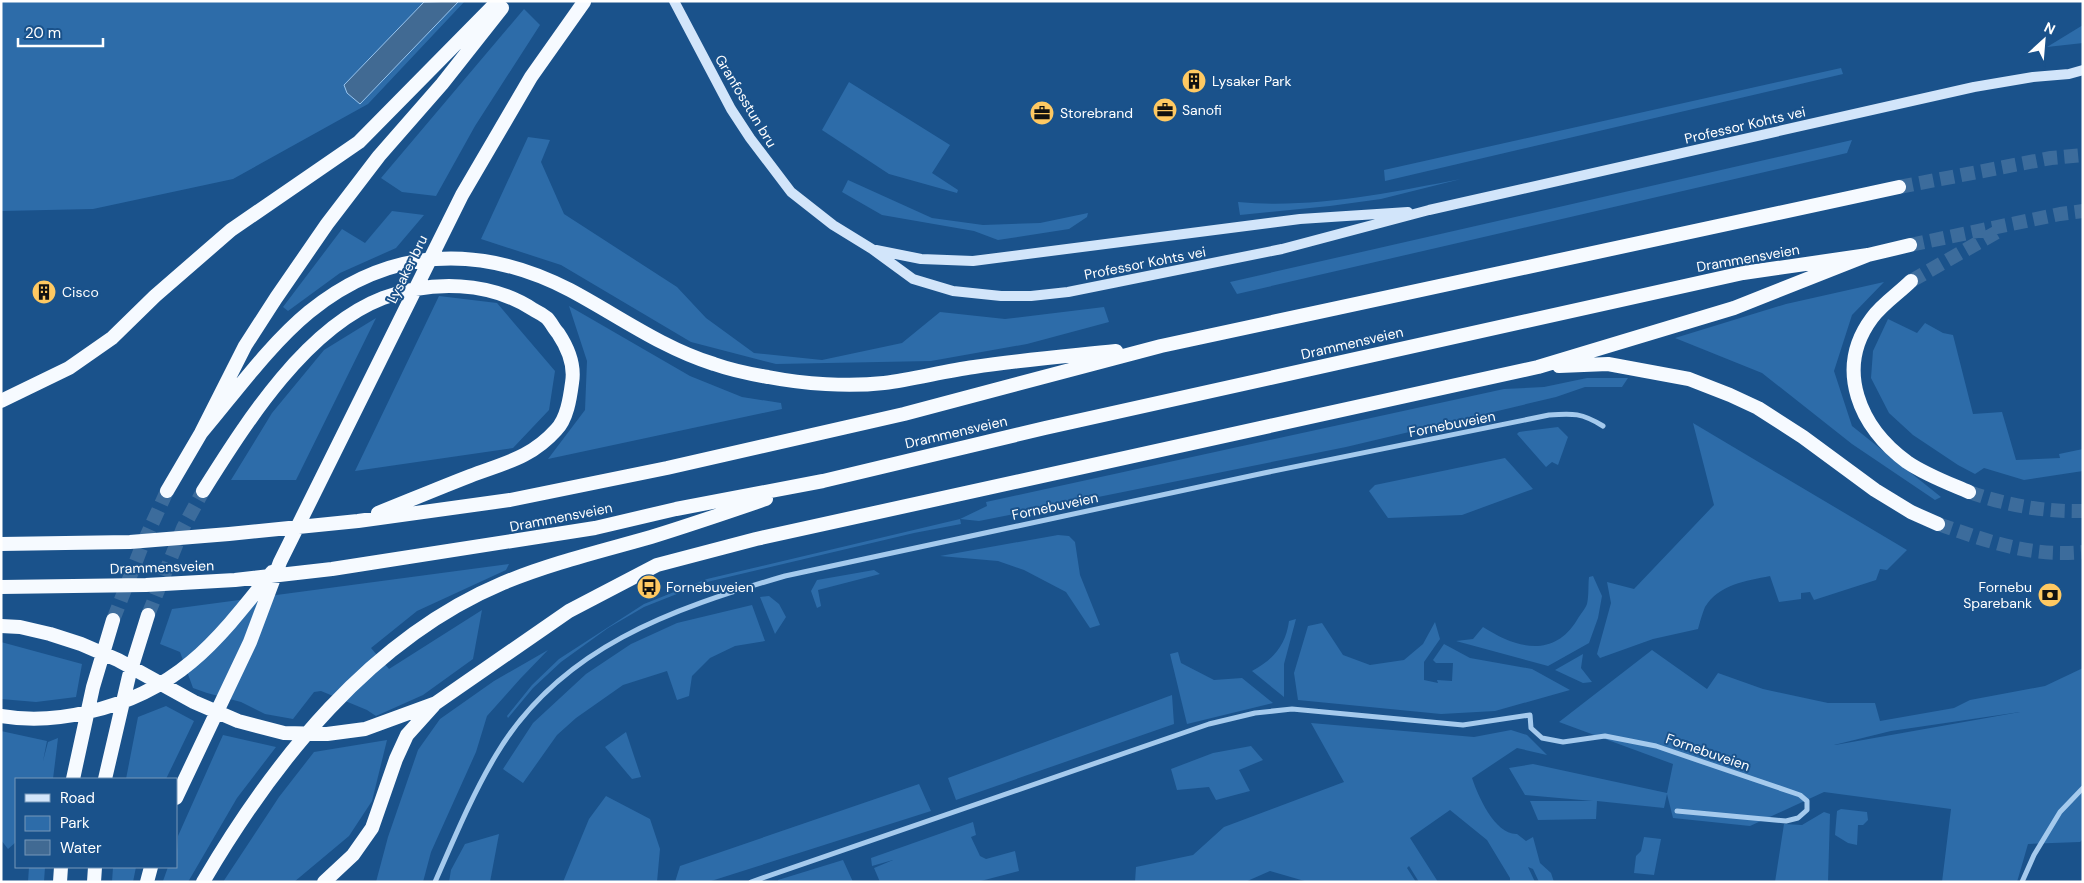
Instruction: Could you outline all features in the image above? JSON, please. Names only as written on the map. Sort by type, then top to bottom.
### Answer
[{"type":"highway","points":[[1,400],[69,368],[112,338],[155,296],[231,230],[359,142],[498,1]]},
{"type":"highway","points":[[167,491],[201,433],[245,346],[327,224],[380,156],[442,84],[507,1]]},
{"type":"highway","name":"Lysaker bru","points":[[280,562],[462,195],[531,76],[584,2]]},
{"type":"highway","name":"Drammensveien","points":[[1,544],[130,542],[358,521],[510,500],[667,468],[904,414],[1161,346],[1899,187]]},
{"type":"highway","name":"Drammensveien","points":[[1,587],[146,585],[235,580],[332,569],[594,528],[676,509],[823,481],[1046,428],[1666,290],[1742,274],[1868,255],[1910,245]]},
{"type":"highway","points":[[1,626],[20,627],[81,644],[118,660],[194,702],[238,721],[284,733],[326,734],[365,729],[389,722],[436,703],[569,611],[657,565],[756,539],[1538,367],[1734,308],[1868,255]]},
{"type":"highway","points":[[201,433],[273,348],[307,314],[334,293],[371,274],[407,263],[454,257],[493,262],[526,272],[560,286],[666,344],[713,364],[767,377],[812,384],[882,383],[972,367],[1161,346]]},
{"type":"highway","points":[[1911,281],[1873,317],[1858,342],[1852,372],[1860,403],[1878,435],[1908,462],[1940,480],[1969,492]]},
{"type":"highway","points":[[203,491],[237,436],[279,383],[319,339],[350,316],[382,299],[410,290],[454,286],[488,289],[520,300],[547,318],[565,344],[574,372],[569,402],[558,428],[540,447],[515,461],[489,469],[358,521]]},
{"type":"highway","points":[[1538,367],[1608,364],[1689,379],[1730,395],[1758,408],[1803,437],[1875,490],[1911,512],[1938,524]]},
{"type":"highway","points":[[203,882],[253,802],[330,709],[381,659],[406,638],[457,606],[503,583],[548,566],[653,536],[823,481]]},
{"type":"highway","points":[[1,716],[36,720],[60,718],[112,707],[145,694],[195,661],[229,627],[280,562]]},
{"type":"highway","points":[[178,794],[250,642],[280,562]]},
{"type":"highway","points":[[106,778],[129,676],[148,615]]},
{"type":"highway","points":[[73,778],[93,687],[113,620]]},
{"type":"highway","points":[[324,882],[353,855],[372,828],[396,759],[407,735],[436,703]]},
{"type":"highway","points":[[60,882],[61,868]]},
{"type":"highway","points":[[94,882],[95,868]]},
{"type":"highway","points":[[147,882],[152,868]]},
{"type":"main road","name":"Granfosstun bru","points":[[674,1],[706,64],[750,138],[791,192],[807,207]]},
{"type":"main road","name":"Professor Kohts vei","points":[[807,207],[872,249],[913,279],[953,291],[1001,296],[1031,296],[1068,292],[1282,249],[1429,210],[1974,87],[2033,77],[2069,74],[2083,70]]},
{"type":"main road","name":"Professor Kohts vei","points":[[2069,74],[2083,79]]},
{"type":"main road","name":"Professor Kohts vei","points":[[872,249],[921,259],[973,261],[1300,219],[1429,210]]},
{"type":"street","name":"Fornebuveien","points":[[436,882],[474,795],[497,753],[547,689],[577,665],[623,636],[677,611],[730,592],[785,576],[1264,473],[1549,415],[1570,414],[1589,417],[1603,426]]},
{"type":"street","name":"Fornebuveien","points":[[750,882],[1209,724],[1255,713],[1292,709],[1463,725],[1530,715],[1531,728],[1542,738],[1563,742],[1605,736],[1656,746],[1800,795],[1807,801],[1807,810],[1798,818],[1786,821],[1677,811]]},
{"type":"street","points":[[2022,882],[2034,855],[2060,812],[2083,788]]},
{"type":"green space","points":[[1,1],[465,1],[368,104],[233,179],[93,209],[1,211]]},
{"type":"green space","points":[[524,9],[540,25],[475,126],[436,196],[402,192],[381,178]]},
{"type":"green space","points":[[2083,25],[2083,43],[2047,47]]},
{"type":"green space","points":[[1841,68],[1843,74],[1385,181],[1384,170]]},
{"type":"green space","points":[[849,82],[950,145],[932,173],[958,190],[957,193],[889,174],[822,130]]},
{"type":"green space","points":[[528,137],[550,140],[541,162],[564,214],[677,287],[706,318],[754,353],[822,360],[902,343],[940,312],[1005,319],[1104,307],[1109,322],[1027,344],[931,361],[776,364],[691,342],[561,265],[481,239]]},
{"type":"green space","points":[[1852,140],[1847,153],[1237,294],[1230,282]]},
{"type":"green space","points":[[1461,179],[1381,199],[1330,206],[1240,215],[1238,202],[1266,204],[1322,201],[1378,194]]},
{"type":"green space","points":[[848,180],[932,218],[983,225],[1040,223],[1088,213],[1087,217],[1069,229],[998,240],[974,231],[882,215],[842,192]]},
{"type":"green space","points":[[392,211],[424,215],[396,248],[340,273],[288,311],[283,307],[342,229],[365,243]]},
{"type":"green space","points":[[1884,282],[1852,315],[1834,371],[1852,426],[1941,497],[1935,500],[1852,444],[1762,373],[1675,338],[1786,304]]},
{"type":"green space","points":[[439,296],[497,303],[555,371],[549,410],[513,448],[355,471]]},
{"type":"green space","points":[[569,306],[690,376],[742,397],[781,403],[782,409],[548,459],[585,410],[587,361]]},
{"type":"green space","points":[[376,318],[296,480],[231,480],[272,413],[324,350]]},
{"type":"green space","points":[[1888,319],[1917,333],[1925,323],[1943,333],[1953,335],[1973,414],[2002,412],[2016,460],[2060,458],[2059,454],[2083,449],[2083,471],[2024,480],[1984,468],[1975,474],[1913,435],[1889,413],[1871,378],[1873,351]]},
{"type":"green space","points":[[1587,378],[1628,378],[1622,387],[1585,387],[1556,397],[1346,447],[979,521],[960,519],[987,506],[986,502],[1504,389],[1544,387]]},
{"type":"green space","points":[[1693,423],[1907,550],[1887,570],[1880,569],[1876,580],[1814,600],[1810,592],[1801,593],[1801,599],[1779,602],[1770,576],[1725,588],[1711,599],[1705,607],[1698,629],[1653,639],[1600,658],[1597,654],[1611,603],[1607,582],[1634,589],[1714,505]]},
{"type":"green space","points":[[1558,427],[1568,437],[1558,465],[1552,462],[1546,467],[1517,434],[1519,432]]},
{"type":"green space","points":[[1505,458],[1533,489],[1462,515],[1388,518],[1369,491],[1375,485]]},
{"type":"green space","points":[[960,519],[961,524],[914,533],[707,582],[644,607],[608,628],[561,662],[533,688],[508,718],[507,716],[532,685],[559,659],[644,604],[707,579]]},
{"type":"green space","points":[[1058,535],[1069,536],[1075,542],[1080,575],[1100,625],[1090,628],[1066,592],[1024,570],[998,561],[940,556]]},
{"type":"green space","points":[[509,564],[506,570],[417,611],[371,648],[389,669],[482,610],[473,659],[423,695],[376,716],[367,710],[321,691],[314,692],[293,719],[265,714],[241,702],[193,688],[180,652],[160,644],[172,609]]},
{"type":"green space","points":[[874,570],[880,574],[818,590],[821,606],[817,608],[811,591],[817,580]]},
{"type":"green space","points":[[1593,576],[1602,596],[1598,618],[1589,643],[1548,666],[1456,641],[1473,639],[1483,627],[1508,640],[1521,644],[1545,645],[1557,641],[1567,632],[1585,608],[1588,601],[1589,577]]},
{"type":"green space","points":[[769,596],[779,604],[786,617],[775,634],[760,597]]},
{"type":"green space","points":[[752,605],[765,641],[735,646],[710,658],[692,676],[689,696],[677,700],[667,671],[623,685],[576,718],[557,735],[523,783],[503,769],[533,723],[586,674],[631,644],[677,623]]},
{"type":"green space","points":[[1296,619],[1284,664],[1284,697],[1252,671],[1272,657],[1282,644],[1289,621]]},
{"type":"green space","points":[[1435,622],[1440,639],[1424,662],[1424,680],[1438,683],[1437,680],[1452,681],[1453,663],[1436,663],[1433,660],[1444,644],[1470,658],[1532,669],[1570,690],[1495,711],[1441,714],[1298,700],[1294,673],[1308,626],[1322,623],[1343,655],[1370,665],[1404,660],[1423,644]]},
{"type":"green space","points":[[1,642],[82,664],[76,697],[36,702],[1,699]]},
{"type":"green space","points":[[548,650],[487,716],[476,752],[431,852],[423,882],[376,882],[388,837],[418,750],[440,719],[494,681]]},
{"type":"green space","points":[[1652,650],[1707,689],[1718,673],[1763,689],[1828,703],[1875,703],[1880,721],[1954,708],[1970,700],[2045,686],[2083,668],[2083,839],[2080,842],[2028,844],[2017,882],[1942,882],[1951,809],[1824,792],[1750,826],[1673,818],[1667,794],[1664,808],[1597,801],[1596,819],[1538,820],[1530,801],[1593,801],[1525,795],[1509,768],[1533,764],[1667,793],[1673,764],[1559,722]],"holes":[[[2020,712],[1834,745],[1891,731]]]},
{"type":"green space","points":[[1178,652],[1181,663],[1214,680],[1242,678],[1273,703],[1187,724],[1170,654]]},
{"type":"green space","points":[[1583,654],[1581,668],[1592,682],[1583,683],[1555,670]]},
{"type":"green space","points":[[1172,695],[1174,724],[956,800],[948,778]]},
{"type":"green space","points":[[166,706],[194,721],[166,778],[126,778],[138,717]]},
{"type":"green space","points":[[1311,723],[1474,737],[1511,730],[1527,735],[1547,755],[1517,748],[1472,778],[1488,813],[1502,828],[1509,833],[1517,834],[1526,841],[1533,837],[1540,863],[1551,873],[1554,882],[1539,882],[1533,869],[1528,867],[1535,882],[1510,882],[1510,878],[1487,840],[1450,810],[1410,838],[1438,882],[1419,882],[1409,866],[1407,868],[1416,882],[1308,882],[1270,871],[1245,882],[1135,882],[1136,867],[1193,855],[1224,827],[1344,782]]},
{"type":"green space","points":[[1,731],[47,741],[43,761],[48,742],[58,738],[53,778],[15,778],[15,843],[8,849],[1,840]]},
{"type":"green space","points":[[626,732],[641,777],[632,779],[605,747]]},
{"type":"green space","points":[[223,735],[276,747],[237,798],[188,882],[163,881],[168,868],[178,868],[178,836]]},
{"type":"green space","points":[[387,740],[372,801],[349,836],[294,882],[223,882],[279,797],[314,752]]},
{"type":"green space","points":[[1251,746],[1263,760],[1239,770],[1250,791],[1216,800],[1209,787],[1177,790],[1171,769],[1213,753]]},
{"type":"green space","points":[[919,784],[931,811],[708,882],[675,882],[680,866]]},
{"type":"green space","points":[[606,796],[650,819],[660,849],[657,882],[563,882],[589,819]]},
{"type":"green space","points":[[1841,809],[1867,812],[1868,820],[1863,825],[1858,825],[1857,845],[1848,843],[1835,835],[1837,811]]},
{"type":"green space","points":[[1824,812],[1830,814],[1828,882],[1775,882],[1784,824],[1802,825]]},
{"type":"green space","points":[[973,822],[976,835],[971,837],[980,856],[986,859],[1015,851],[1019,871],[977,882],[880,882],[874,868],[893,860],[872,866],[871,858]]},
{"type":"green space","points":[[499,834],[490,882],[449,882],[451,870],[465,844]]},
{"type":"green space","points":[[1644,837],[1661,839],[1654,875],[1634,873],[1636,856],[1641,851]]},
{"type":"green space","points":[[843,860],[853,882],[778,882],[778,880]]},
{"type":"green space","points":[[29,868],[45,868],[44,882],[28,882]]},
{"type":"green space","points":[[113,868],[136,868],[133,882],[112,882]]},
{"type":"water","points":[[459,1],[360,104],[347,93],[344,85],[424,2]]},
{"type":"tunnel","points":[[1899,187],[2051,158],[2083,155]]},
{"type":"tunnel","points":[[1910,245],[2083,211]]},
{"type":"tunnel","points":[[1911,281],[1997,232]]},
{"type":"tunnel","points":[[113,620],[142,546],[167,491]]},
{"type":"tunnel","points":[[148,615],[183,528],[203,491]]},
{"type":"tunnel","points":[[1969,492],[2025,507],[2083,511]]},
{"type":"tunnel","points":[[1938,524],[1991,542],[2026,550],[2063,553],[2083,552]]},
{"type":"place","name":"Lysaker Park","points":[[1194,81]]},
{"type":"place","name":"Sanofi","points":[[1165,110]]},
{"type":"place","name":"Storebrand","points":[[1042,113]]},
{"type":"place","name":"Cisco","points":[[44,292]]},
{"type":"place","name":"Fornebuveien","points":[[649,587]]},
{"type":"place","name":"Fornebu Sparebank","points":[[2050,595]]}]
